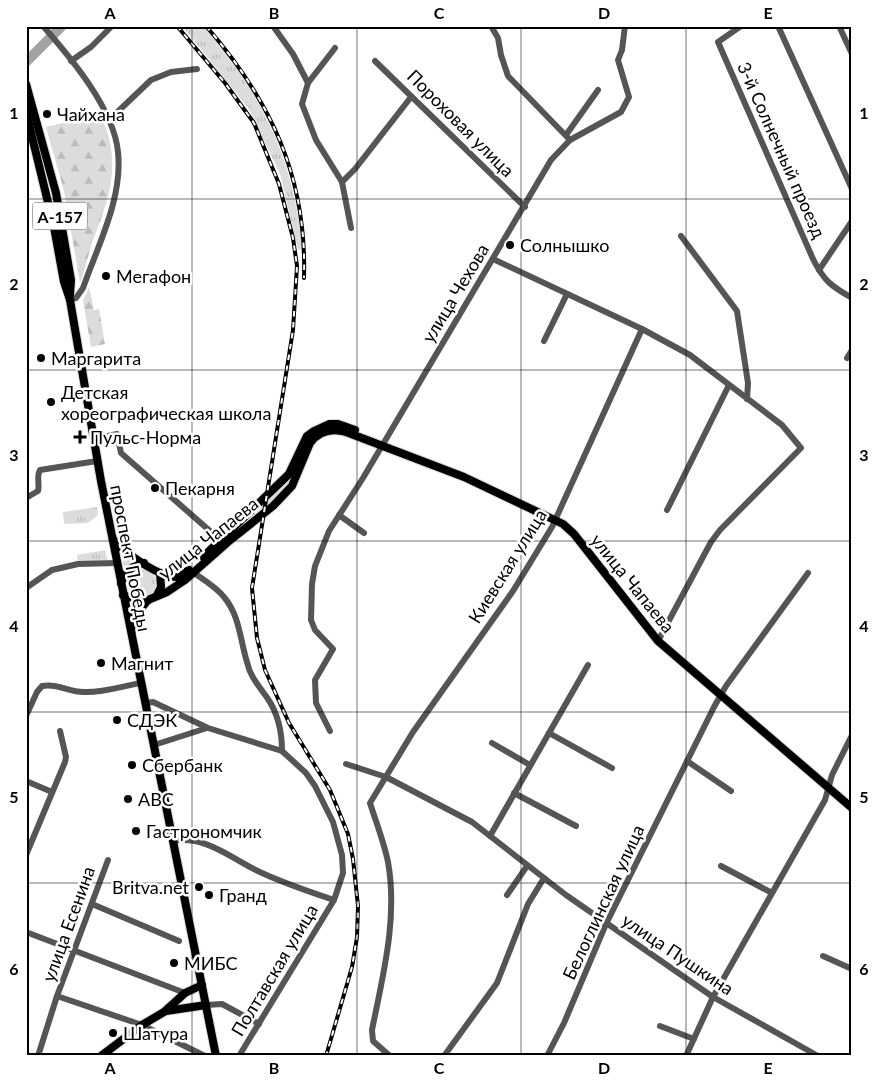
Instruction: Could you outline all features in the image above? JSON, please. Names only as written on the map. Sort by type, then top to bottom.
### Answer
[{"type":"main road","name":"проспект Победы","points":[[26,84],[64,282],[70,300],[97,461],[123,595],[216,1056]]},
{"type":"main road","name":"проспект Победы","points":[[26,112],[36,135]]},
{"type":"main road","name":"улица Чапаева","points":[[112,538],[127,553],[160,573],[177,577],[190,570],[289,474],[305,441],[314,431],[329,424],[345,426],[382,446]]},
{"type":"main road","name":"улица Чапаева","points":[[132,638],[134,617],[148,600],[167,592],[194,573],[228,542],[273,506],[292,486],[314,437],[337,429],[464,477],[555,520],[574,534],[658,641],[852,808]]},
{"type":"main road","points":[[121,583],[126,573],[133,567],[144,563]]},
{"type":"main road","name":"улица Чапаева","points":[[157,595],[161,587],[160,573]]},
{"type":"main road","points":[[123,595],[140,601],[148,600]]},
{"type":"main road","points":[[101,1056],[142,1025],[164,1012],[185,993],[202,985]]},
{"type":"main road","points":[[164,1012],[206,1005]]},
{"type":"street","points":[[43,26],[63,49],[109,120],[115,136],[118,154],[115,191],[84,288],[76,298],[70,300]]},
{"type":"street","points":[[71,61],[92,47],[112,26]]},
{"type":"street","points":[[273,26],[293,54],[308,83]]},
{"type":"street","points":[[491,26],[498,38],[508,76],[568,138]]},
{"type":"street","name":"улица Чехова","points":[[568,138],[621,112],[629,97],[618,60],[622,50],[625,26]]},
{"type":"street","name":"3-й Солнечный проезд","points":[[741,26],[718,42],[818,270],[832,287],[852,298]]},
{"type":"street","points":[[778,26],[852,190]]},
{"type":"street","points":[[839,26],[852,54]]},
{"type":"street","points":[[335,48],[308,83],[302,104],[309,125],[326,160],[342,182],[351,228]]},
{"type":"street","name":"Пороховая улица","points":[[376,61],[525,207]]},
{"type":"street","points":[[109,120],[150,80],[171,72],[197,68]]},
{"type":"street","name":"улица Чехова","points":[[330,731],[316,703],[315,680],[333,649],[315,630],[310,620],[310,601],[315,566],[329,531],[382,446],[525,207],[551,160],[568,138],[598,90]]},
{"type":"street","points":[[342,182],[355,169],[411,97]]},
{"type":"street","points":[[818,270],[852,221]]},
{"type":"street","points":[[681,236],[737,311],[748,383],[747,399]]},
{"type":"street","points":[[493,259],[642,329],[690,355],[782,425],[802,448],[720,530],[711,542],[658,641]]},
{"type":"street","points":[[544,341],[567,294]]},
{"type":"street","name":"Киевская улица","points":[[390,1056],[374,1041],[372,1030],[387,950],[392,902],[388,862],[370,803],[413,732],[513,591],[555,520],[642,329]]},
{"type":"street","points":[[848,358],[852,350]]},
{"type":"street","points":[[667,510],[729,385]]},
{"type":"street","points":[[94,439],[117,434],[121,452],[218,538]]},
{"type":"street","points":[[26,498],[38,491],[40,470],[97,461]]},
{"type":"street","points":[[339,515],[364,533]]},
{"type":"street","points":[[26,588],[52,570],[78,564],[117,563]]},
{"type":"street","points":[[146,703],[153,702],[208,728],[282,751],[278,721],[270,702],[254,680],[247,663],[240,630],[233,612],[225,597],[194,573]]},
{"type":"street","name":"Белоглинская улица","points":[[547,1056],[564,1023],[606,924],[721,696],[808,573]]},
{"type":"street","points":[[490,836],[588,665]]},
{"type":"street","points":[[26,716],[37,692],[42,686],[58,685],[70,691],[88,692],[141,683]]},
{"type":"street","points":[[154,745],[208,728]]},
{"type":"street","points":[[26,855],[66,756],[60,731]]},
{"type":"street","points":[[549,733],[612,768]]},
{"type":"street","points":[[686,1056],[713,998],[823,804],[852,735]]},
{"type":"street","points":[[492,743],[530,765]]},
{"type":"street","name":"Полтавская улица","points":[[239,1056],[334,900],[343,873],[342,855],[333,822],[316,786],[306,773],[282,751]]},
{"type":"street","points":[[687,761],[731,791]]},
{"type":"street","name":"улица Пушкина","points":[[346,764],[386,777],[472,822],[527,866],[606,924],[713,998],[818,1056]]},
{"type":"street","points":[[26,782],[52,792]]},
{"type":"street","points":[[514,793],[576,826]]},
{"type":"street","points":[[174,841],[195,841],[206,844],[260,872],[334,900]]},
{"type":"street","name":"улица Есенина","points":[[38,1056],[57,996],[108,860]]},
{"type":"street","points":[[507,895],[527,866]]},
{"type":"street","points":[[721,866],[772,893]]},
{"type":"street","points":[[444,1056],[497,982],[528,904],[544,878]]},
{"type":"street","points":[[92,904],[179,941]]},
{"type":"street","points":[[26,932],[76,949],[185,993]]},
{"type":"street","points":[[823,956],[852,970]]},
{"type":"street","points":[[57,996],[142,1025],[205,1056]]},
{"type":"street","points":[[206,1005],[222,1004],[259,1024]]},
{"type":"street","points":[[660,1026],[694,1039]]},
{"type":"green space","points":[[182,26],[203,26],[242,77],[272,129],[292,186],[302,249],[298,250],[280,174],[249,109]]},
{"type":"green space","points":[[100,114],[111,148],[111,179],[109,194],[80,283],[64,191],[46,127]]},
{"type":"green space","points":[[89,287],[94,310],[99,309],[105,344],[91,347],[83,301]]},
{"type":"green space","points":[[298,467],[276,498],[227,539]]},
{"type":"green space","points":[[97,507],[98,515],[88,523],[64,524],[63,512]]},
{"type":"green space","points":[[105,550],[108,562],[78,562],[77,555]]},
{"type":"green space","points":[[121,554],[134,559],[134,562],[124,568]]},
{"type":"green space","points":[[142,569],[152,573],[156,583],[152,593],[142,597],[132,593],[128,583],[132,573]]},
{"type":"waterway","points":[[26,62],[62,26]]},
{"type":"railway","points":[[177,26],[225,83],[254,123],[279,184],[293,238],[297,266],[293,330],[252,588],[257,638],[265,670],[289,723],[330,790],[348,834],[353,859],[358,906],[357,937],[352,967],[326,1056]]},
{"type":"railway","points":[[206,26],[249,83],[266,112],[280,142],[291,174],[299,207],[303,241],[304,278]]},
{"type":"place","name":"Чайхана","points":[[47,114]]},
{"type":"place","name":"Солнышко","points":[[510,245]]},
{"type":"place","name":"Мегафон","points":[[106,276]]},
{"type":"place","name":"Маргарита","points":[[41,358]]},
{"type":"place","name":"Детская хореографическая школа","points":[[51,402]]},
{"type":"place","name":"Пульс-Норма","points":[[80,437]]},
{"type":"place","name":"Пекарня","points":[[155,488]]},
{"type":"place","name":"Магнит","points":[[101,663]]},
{"type":"place","name":"СДЭК","points":[[117,720]]},
{"type":"place","name":"Сбербанк","points":[[132,765]]},
{"type":"place","name":"ABC","points":[[128,799]]},
{"type":"place","name":"Гастрономчик","points":[[136,831]]},
{"type":"place","name":"Britva.net","points":[[199,887]]},
{"type":"place","name":"Гранд","points":[[209,895]]},
{"type":"place","name":"МИБС","points":[[174,963]]},
{"type":"place","name":"Шатура","points":[[113,1033]]}]
